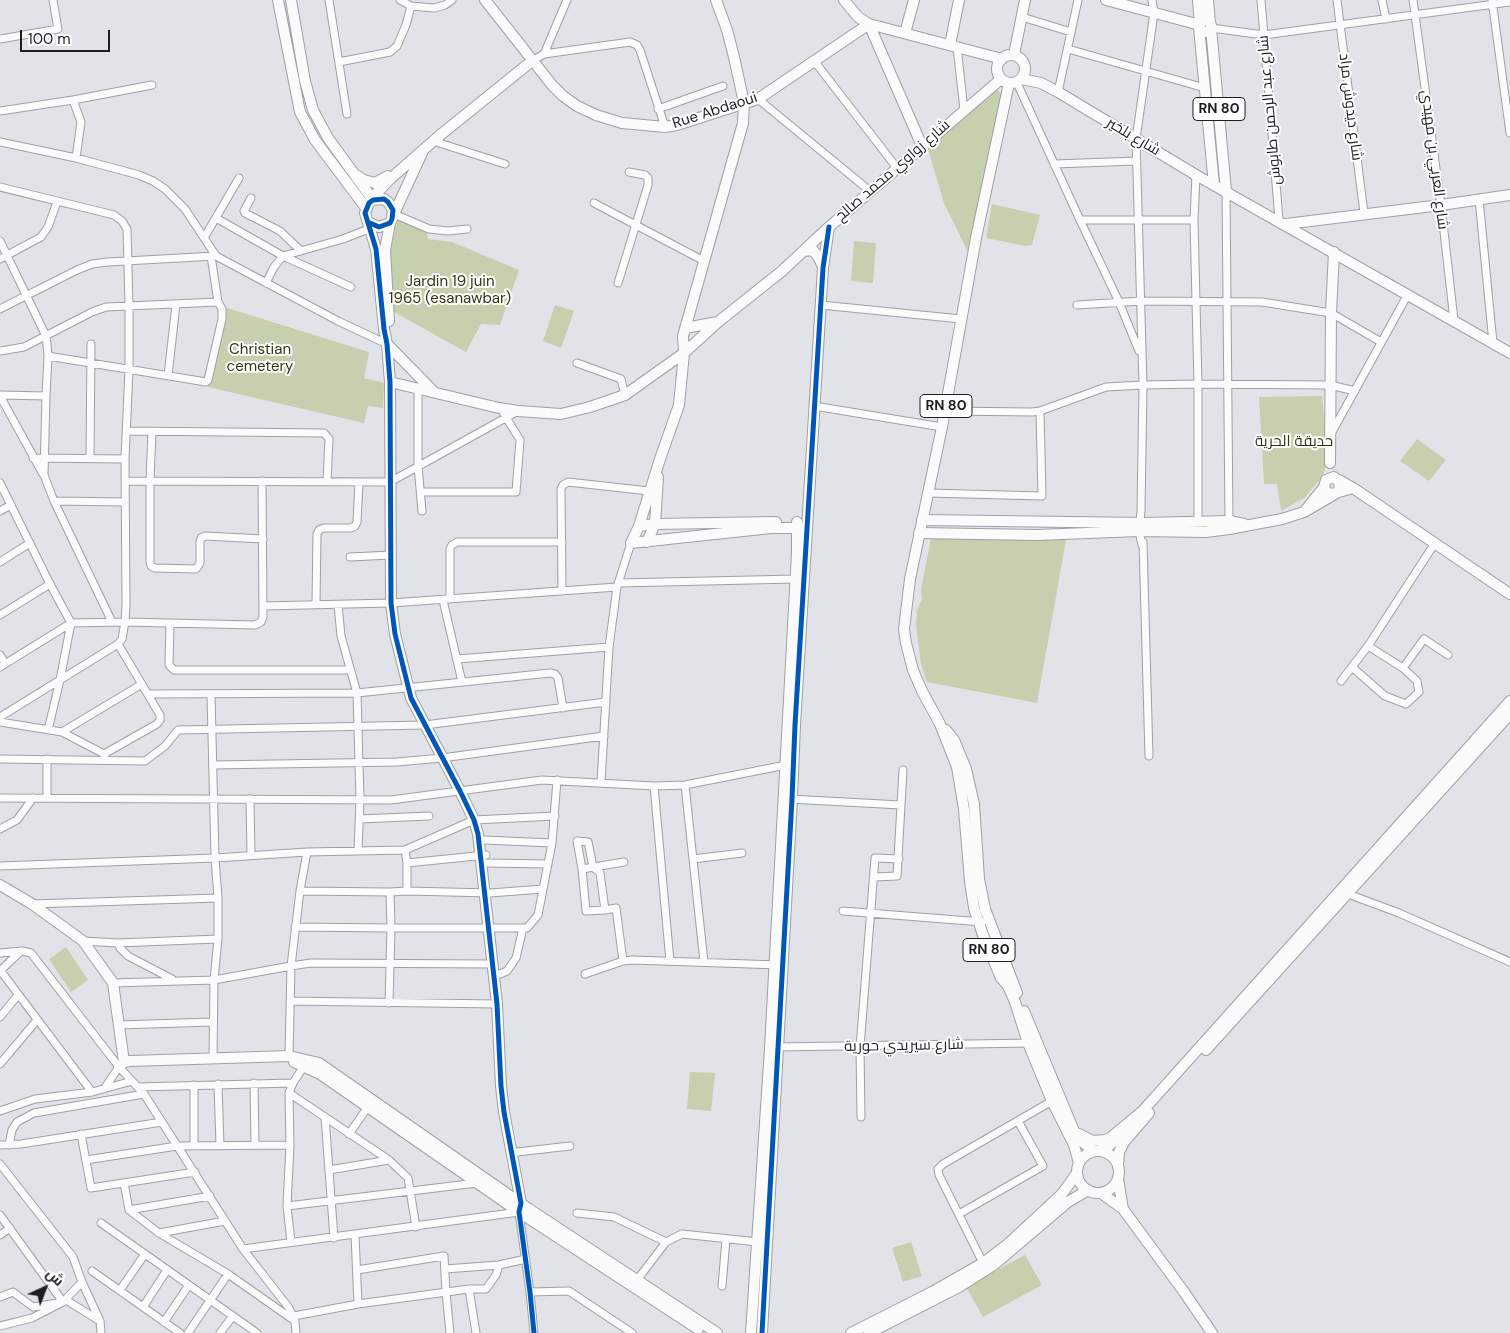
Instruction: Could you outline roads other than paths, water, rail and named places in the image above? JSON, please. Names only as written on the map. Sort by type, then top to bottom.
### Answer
[{"type":"street","points":[[0,39],[58,29],[53,0]]},
{"type":"street","points":[[278,0],[300,112],[315,140],[369,204]]},
{"type":"street","points":[[292,0],[305,81],[313,110],[321,126],[353,173],[369,204]]},
{"type":"street","points":[[329,0],[347,114]]},
{"type":"street","points":[[400,0],[410,6],[434,8],[445,5],[452,0]]},
{"type":"street","name":"Rue Abdaoui","points":[[485,0],[532,61],[563,96],[577,106],[596,115],[622,122],[664,127],[677,125],[758,99],[869,24]]},
{"type":"street","points":[[544,54],[567,0]]},
{"type":"street","points":[[662,369],[675,355],[684,333],[742,134],[744,103],[730,39],[716,0]]},
{"type":"street","points":[[844,0],[858,17],[869,24],[1002,58],[1014,55],[1023,61],[1026,69],[1012,81]]},
{"type":"street","points":[[905,33],[914,0]]},
{"type":"street","points":[[959,0],[953,46],[964,110]]},
{"type":"street","points":[[1014,55],[1026,0]]},
{"type":"street","points":[[1058,92],[1078,0]]},
{"type":"street","points":[[1106,0],[1204,25],[1264,34],[1340,26],[1492,2],[1510,2]]},
{"type":"street","points":[[1149,756],[1141,527],[1143,385],[1136,139],[1154,13],[1152,0]]},
{"type":"street","name":"RN 80","points":[[1198,0],[1204,25],[1226,191]]},
{"type":"street","name":"RN 80","points":[[1208,0],[1204,25],[1205,88],[1214,185]]},
{"type":"street","name":"شارع عبد الرحمن طابوش","points":[[1262,0],[1282,222]]},
{"type":"street","name":"شارع ديدوش مراد","points":[[1337,0],[1364,214]]},
{"type":"street","points":[[1382,0],[1386,19]]},
{"type":"street","name":"شارع العربي بن مهيدي","points":[[1413,0],[1454,320]]},
{"type":"street","points":[[1492,2],[1510,133]]},
{"type":"street","points":[[339,62],[390,52],[397,46],[406,25],[410,6]]},
{"type":"street","points":[[1022,17],[1071,32]]},
{"type":"street","points":[[869,24],[922,146]]},
{"type":"street","points":[[388,344],[384,329],[376,249],[366,218],[369,204],[384,185],[433,141],[532,61],[544,54],[630,42],[640,50],[664,127]]},
{"type":"street","points":[[1068,49],[1205,88]]},
{"type":"street","points":[[1002,58],[997,71],[1012,81],[1054,164],[1119,302],[1141,355]]},
{"type":"street","points":[[815,62],[897,168]]},
{"type":"street","name":"شارع بلخير","points":[[1026,69],[1040,83],[1214,185],[1510,353]]},
{"type":"street","name":"RN 80","points":[[1012,81],[976,238],[942,427],[906,600],[904,629],[913,670],[940,724],[957,766],[966,830],[970,881],[1001,978],[1008,986],[1032,1043],[1074,1131],[1084,1144],[1096,1151]]},
{"type":"street","name":"شارع زواوي محمد صالح","points":[[390,382],[499,408],[561,414],[590,408],[625,395],[684,353],[718,322],[782,272],[802,251],[964,110],[1012,81]]},
{"type":"street","name":"شارع بلخير","points":[[1012,81],[1040,83]]},
{"type":"street","points":[[0,111],[152,85]]},
{"type":"street","points":[[658,109],[723,86]]},
{"type":"street","points":[[758,99],[870,191]]},
{"type":"street","points":[[73,100],[81,122],[76,158]]},
{"type":"street","points":[[433,141],[506,164]]},
{"type":"street","points":[[0,142],[76,158],[139,175],[153,182],[165,189],[185,209],[213,256],[218,302],[222,309],[222,319],[208,380],[202,383],[48,356]]},
{"type":"street","points":[[424,150],[392,219],[385,250],[390,328],[388,344],[390,382],[391,603],[411,687],[428,725],[477,820],[484,840],[504,1112],[523,1208]]},
{"type":"street","points":[[1054,164],[1137,162]]},
{"type":"street","points":[[353,173],[364,180],[375,183],[404,167]]},
{"type":"street","points":[[1198,522],[1198,384],[1194,220],[1196,174],[1202,174],[1212,167],[1220,172],[1224,168]]},
{"type":"street","points":[[618,283],[648,185],[648,178],[645,175],[628,172]]},
{"type":"street","points":[[204,238],[239,178]]},
{"type":"street","points":[[0,187],[114,215],[122,221],[127,230],[129,306],[129,369],[125,459],[125,622],[122,639],[118,644],[0,717]]},
{"type":"street","points":[[1226,191],[1230,521]]},
{"type":"street","points":[[1282,222],[1364,214],[1510,195]]},
{"type":"street","points":[[251,198],[244,211],[245,213],[280,231],[300,250]]},
{"type":"street","points":[[369,204],[378,199],[388,202],[392,206],[392,219]]},
{"type":"street","points":[[1479,199],[1493,343]]},
{"type":"street","points":[[3,258],[36,240],[45,232],[51,222],[57,202]]},
{"type":"street","points":[[594,203],[704,261]]},
{"type":"street","points":[[216,218],[283,256],[351,287]]},
{"type":"street","points":[[266,283],[274,267],[283,256],[343,239],[370,226],[378,227],[392,219],[439,231],[467,229]]},
{"type":"street","points":[[1080,220],[1194,220]]},
{"type":"street","points":[[788,799],[786,766],[795,579],[814,406],[823,268],[829,227]]},
{"type":"street","points":[[0,241],[3,258],[26,296],[46,336],[48,356],[44,475]]},
{"type":"street","points":[[802,251],[813,250],[823,268]]},
{"type":"street","points":[[1334,252],[1330,385],[1330,463],[1332,481],[1329,494],[1353,488]]},
{"type":"street","points":[[0,309],[84,267],[100,263],[213,256],[338,321],[388,344],[432,391]]},
{"type":"street","points":[[1330,434],[1408,294]]},
{"type":"street","points":[[1077,305],[1141,301],[1262,302],[1331,313],[1381,342]]},
{"type":"street","points":[[0,351],[24,347],[96,310],[110,307],[218,302]]},
{"type":"street","points":[[168,376],[176,304]]},
{"type":"street","points":[[821,306],[962,319]]},
{"type":"street","points":[[691,311],[702,338]]},
{"type":"street","name":"شارع زواوي محمد صالح","points":[[684,333],[697,325],[718,322]]},
{"type":"street","points":[[601,782],[609,646],[618,585],[679,405],[685,342],[684,333]]},
{"type":"street","points":[[90,458],[91,344]]},
{"type":"street","points":[[577,363],[621,379],[625,395]]},
{"type":"street","points":[[662,369],[672,370],[682,376]]},
{"type":"street","points":[[945,410],[1040,411],[1106,388],[1143,385],[1330,385],[1355,391]]},
{"type":"street","points":[[418,388],[418,466],[422,511]]},
{"type":"street","points":[[46,396],[0,396],[44,475],[54,501],[112,622]]},
{"type":"street","points":[[814,406],[942,427]]},
{"type":"street","points":[[421,492],[516,492],[520,440],[499,408]]},
{"type":"street","points":[[125,481],[390,482],[518,411]]},
{"type":"street","points":[[928,493],[1042,496],[1040,411]]},
{"type":"street","points":[[127,431],[324,433],[329,439],[327,481]]},
{"type":"street","points":[[152,432],[150,562],[155,568],[196,569],[200,563],[201,538],[205,536],[263,539]]},
{"type":"street","points":[[33,458],[125,459]]},
{"type":"street","points":[[647,542],[654,524],[660,458]]},
{"type":"street","points":[[0,655],[3,665],[71,623],[125,622],[255,625],[260,622],[263,617],[264,606],[262,481]]},
{"type":"street","points":[[1332,481],[1353,488],[1510,594]]},
{"type":"street","points":[[922,520],[1141,527],[1206,532],[1282,519],[1304,512],[1337,493],[1341,486],[1332,481]]},
{"type":"street","points":[[1304,512],[1332,481]]},
{"type":"street","points":[[316,604],[317,534],[319,530],[324,528],[354,526],[357,522],[359,482]]},
{"type":"street","points":[[562,590],[561,489],[563,484],[568,482],[649,490]]},
{"type":"street","points":[[0,483],[71,623],[48,730]]},
{"type":"street","points":[[54,501],[125,502]]},
{"type":"street","points":[[0,511],[11,505]]},
{"type":"street","points":[[919,533],[1037,535],[1198,522],[1230,521],[1247,524]]},
{"type":"street","points":[[639,526],[654,524],[802,525]]},
{"type":"street","points":[[631,543],[802,525]]},
{"type":"street","points":[[762,1333],[774,1048],[794,725],[802,525]]},
{"type":"street","points":[[0,562],[30,542]]},
{"type":"street","points":[[462,682],[446,600],[450,549],[452,545],[457,542],[562,542]]},
{"type":"street","points":[[1342,681],[1368,646],[1435,542]]},
{"type":"street","points":[[350,557],[391,554]]},
{"type":"street","points":[[264,606],[391,603],[618,585],[795,579]]},
{"type":"street","points":[[0,615],[50,584]]},
{"type":"street","points":[[338,605],[341,636],[356,693],[360,800],[358,851]]},
{"type":"street","points":[[170,624],[169,665],[174,670],[350,670]]},
{"type":"street","points":[[1403,668],[1424,639],[1448,655]]},
{"type":"street","points":[[105,758],[157,724],[160,720],[160,715],[118,644]]},
{"type":"street","points":[[457,659],[609,646]]},
{"type":"street","points":[[1352,668],[1385,696],[1406,704],[1419,692],[1417,681],[1403,668],[1368,646]]},
{"type":"street","points":[[148,694],[356,693],[550,673],[555,674],[558,678],[562,708]]},
{"type":"street","points":[[62,732],[142,684]]},
{"type":"street","points":[[211,695],[215,858],[218,898],[213,1059]]},
{"type":"street","points":[[851,1333],[983,1263],[1008,1244],[1062,1194],[1087,1154],[1115,1141],[1145,1109],[1510,701]]},
{"type":"street","points":[[0,759],[105,758],[145,761],[165,746],[178,730],[428,725],[606,702]]},
{"type":"street","points":[[1123,1209],[1118,1179],[1118,1166],[1121,1147],[1128,1136],[1510,714]]},
{"type":"street","points":[[0,722],[62,732],[105,758]]},
{"type":"street","points":[[213,765],[397,762],[445,758],[604,736]]},
{"type":"street","points":[[47,759],[47,798]]},
{"type":"street","points":[[0,798],[391,800],[542,780],[654,786],[685,785],[786,766]]},
{"type":"street","points":[[874,877],[897,876],[903,770]]},
{"type":"street","points":[[295,927],[527,928],[538,915],[552,844],[556,780]]},
{"type":"street","points":[[685,785],[704,962]]},
{"type":"street","points":[[654,786],[670,960]]},
{"type":"street","points":[[0,829],[17,820],[33,798]]},
{"type":"street","points":[[250,799],[251,855]]},
{"type":"street","points":[[788,799],[901,805]]},
{"type":"street","points":[[360,819],[429,816]]},
{"type":"street","points":[[0,866],[215,858],[307,852],[405,850],[477,820],[555,816]]},
{"type":"street","points":[[477,820],[478,834],[485,858]]},
{"type":"street","points":[[484,840],[552,844]]},
{"type":"street","points":[[605,910],[600,873],[593,867],[588,842],[577,841],[586,911],[605,910],[616,908],[623,961]]},
{"type":"street","points":[[405,850],[408,891]]},
{"type":"street","points":[[285,1057],[295,927],[307,852]]},
{"type":"street","points":[[693,859],[742,853]]},
{"type":"street","points":[[407,862],[485,858],[548,864]]},
{"type":"street","points":[[861,1117],[860,1047],[875,858],[898,859]]},
{"type":"street","points":[[582,869],[624,862]]},
{"type":"street","points":[[0,885],[32,904],[83,941],[113,983],[122,1065],[103,1089]]},
{"type":"street","points":[[300,891],[487,893],[543,889]]},
{"type":"street","points":[[390,892],[390,1003]]},
{"type":"street","points":[[1348,894],[1399,913],[1510,962]]},
{"type":"street","points":[[32,904],[218,898]]},
{"type":"street","points":[[843,911],[983,921]]},
{"type":"street","points":[[491,927],[500,974],[507,1093],[517,1152],[534,1333]]},
{"type":"street","points":[[500,974],[507,971],[516,958],[523,928]]},
{"type":"street","points":[[83,941],[118,943],[218,939]]},
{"type":"street","points":[[118,943],[128,956],[174,980]]},
{"type":"street","points":[[0,953],[22,951],[31,953],[122,1065],[132,1081],[144,1094],[243,1249],[289,1308],[294,1318],[296,1333]]},
{"type":"street","points":[[22,951],[0,970],[92,1092]]},
{"type":"street","points":[[585,974],[623,961],[670,960],[779,965]]},
{"type":"street","points":[[113,983],[214,980],[311,963],[391,965],[493,964]]},
{"type":"street","points":[[0,1017],[18,995]]},
{"type":"street","points":[[290,1001],[497,1004]]},
{"type":"street","points":[[0,1064],[37,1020]]},
{"type":"street","points":[[118,1025],[213,1022]]},
{"type":"street","name":"RN 80","points":[[1032,1043],[1052,1101],[1074,1144],[1078,1168]]},
{"type":"street","name":"شارع سيريدي حورية","points":[[774,1048],[1032,1043]]},
{"type":"street","points":[[751,1333],[774,1048]]},
{"type":"street","points":[[122,1065],[213,1059],[285,1057],[319,1063],[523,1208],[704,1333]]},
{"type":"street","points":[[291,1242],[287,1206],[290,1145],[289,1092],[306,1062]]},
{"type":"street","points":[[306,1062],[320,1074],[476,1183],[523,1208],[717,1333]]},
{"type":"street","points":[[0,1111],[36,1099],[92,1092],[132,1081]]},
{"type":"street","points":[[254,1083],[255,1146]]},
{"type":"street","points":[[138,1087],[293,1083]]},
{"type":"street","points":[[218,1084],[220,1146]]},
{"type":"street","points":[[194,1085],[194,1146]]},
{"type":"street","points":[[289,1092],[389,1160],[408,1178],[416,1227]]},
{"type":"street","points":[[9,1146],[12,1130],[18,1122],[34,1113],[144,1094]]},
{"type":"street","points":[[983,1263],[939,1175],[940,1167],[1052,1101]]},
{"type":"street","points":[[349,1134],[368,1108]]},
{"type":"street","points":[[1074,1131],[1087,1140],[1105,1140],[1145,1109]]},
{"type":"street","points":[[325,1117],[334,1238]]},
{"type":"street","points":[[959,1214],[1043,1166],[1018,1121]]},
{"type":"street","points":[[0,1145],[9,1146],[162,1122]]},
{"type":"street","points":[[81,1134],[91,1188],[195,1172]]},
{"type":"street","points":[[86,1160],[177,1146],[290,1145]]},
{"type":"street","points":[[517,1152],[570,1146]]},
{"type":"street","points":[[1096,1151],[1111,1156],[1118,1166]]},
{"type":"street","points":[[329,1170],[389,1160]]},
{"type":"street","points":[[0,1164],[73,1257],[100,1321],[101,1333]]},
{"type":"street","points":[[1078,1168],[1082,1186],[1088,1190],[1102,1193],[1123,1209],[1212,1333]]},
{"type":"street","points":[[1102,1193],[1114,1186],[1118,1179]]},
{"type":"street","points":[[124,1183],[129,1210],[158,1233],[228,1274],[294,1318],[358,1304],[469,1289],[486,1289],[496,1275],[499,1265]]},
{"type":"street","points":[[287,1206],[476,1183]]},
{"type":"street","points":[[868,1333],[959,1287],[995,1264],[1068,1202],[1088,1190]]},
{"type":"street","points":[[129,1210],[210,1196]]},
{"type":"street","points":[[243,1249],[416,1227],[523,1208]]},
{"type":"street","points":[[577,1213],[614,1217],[666,1242]]},
{"type":"street","points":[[0,1215],[65,1301],[100,1321]]},
{"type":"street","points":[[158,1233],[225,1221]]},
{"type":"street","points":[[101,1223],[255,1333]]},
{"type":"street","points":[[0,1235],[10,1228]]},
{"type":"street","points":[[637,1280],[666,1242],[682,1234],[758,1242]]},
{"type":"street","points":[[354,1235],[358,1304]]},
{"type":"street","points":[[722,1286],[726,1239]]},
{"type":"street","points":[[120,1290],[145,1254]]},
{"type":"street","points":[[357,1270],[444,1256],[450,1333]]},
{"type":"street","points":[[445,1268],[499,1265],[526,1259]]},
{"type":"street","points":[[92,1270],[180,1333]]},
{"type":"street","points":[[143,1307],[167,1270]]},
{"type":"street","points":[[188,1333],[228,1274]]},
{"type":"street","points":[[0,1326],[32,1318],[65,1301],[82,1282]]},
{"type":"street","points":[[164,1322],[189,1285]]},
{"type":"street","points":[[469,1289],[476,1333]]},
{"type":"street","points":[[530,1292],[569,1290],[632,1333]]},
{"type":"street","points":[[0,1298],[13,1292],[33,1307],[65,1301]]},
{"type":"street","points":[[220,1333],[233,1316]]},
{"type":"street","points":[[744,1333],[753,1320]]},
{"type":"park label","name":"Jardin 19 juin 1965 (esanawbar)","points":[[450,290]]},
{"type":"park label","name":"Christian cemetery","points":[[260,358]]},
{"type":"park label","name":"حديقة الحرية","points":[[1294,442]]}]
